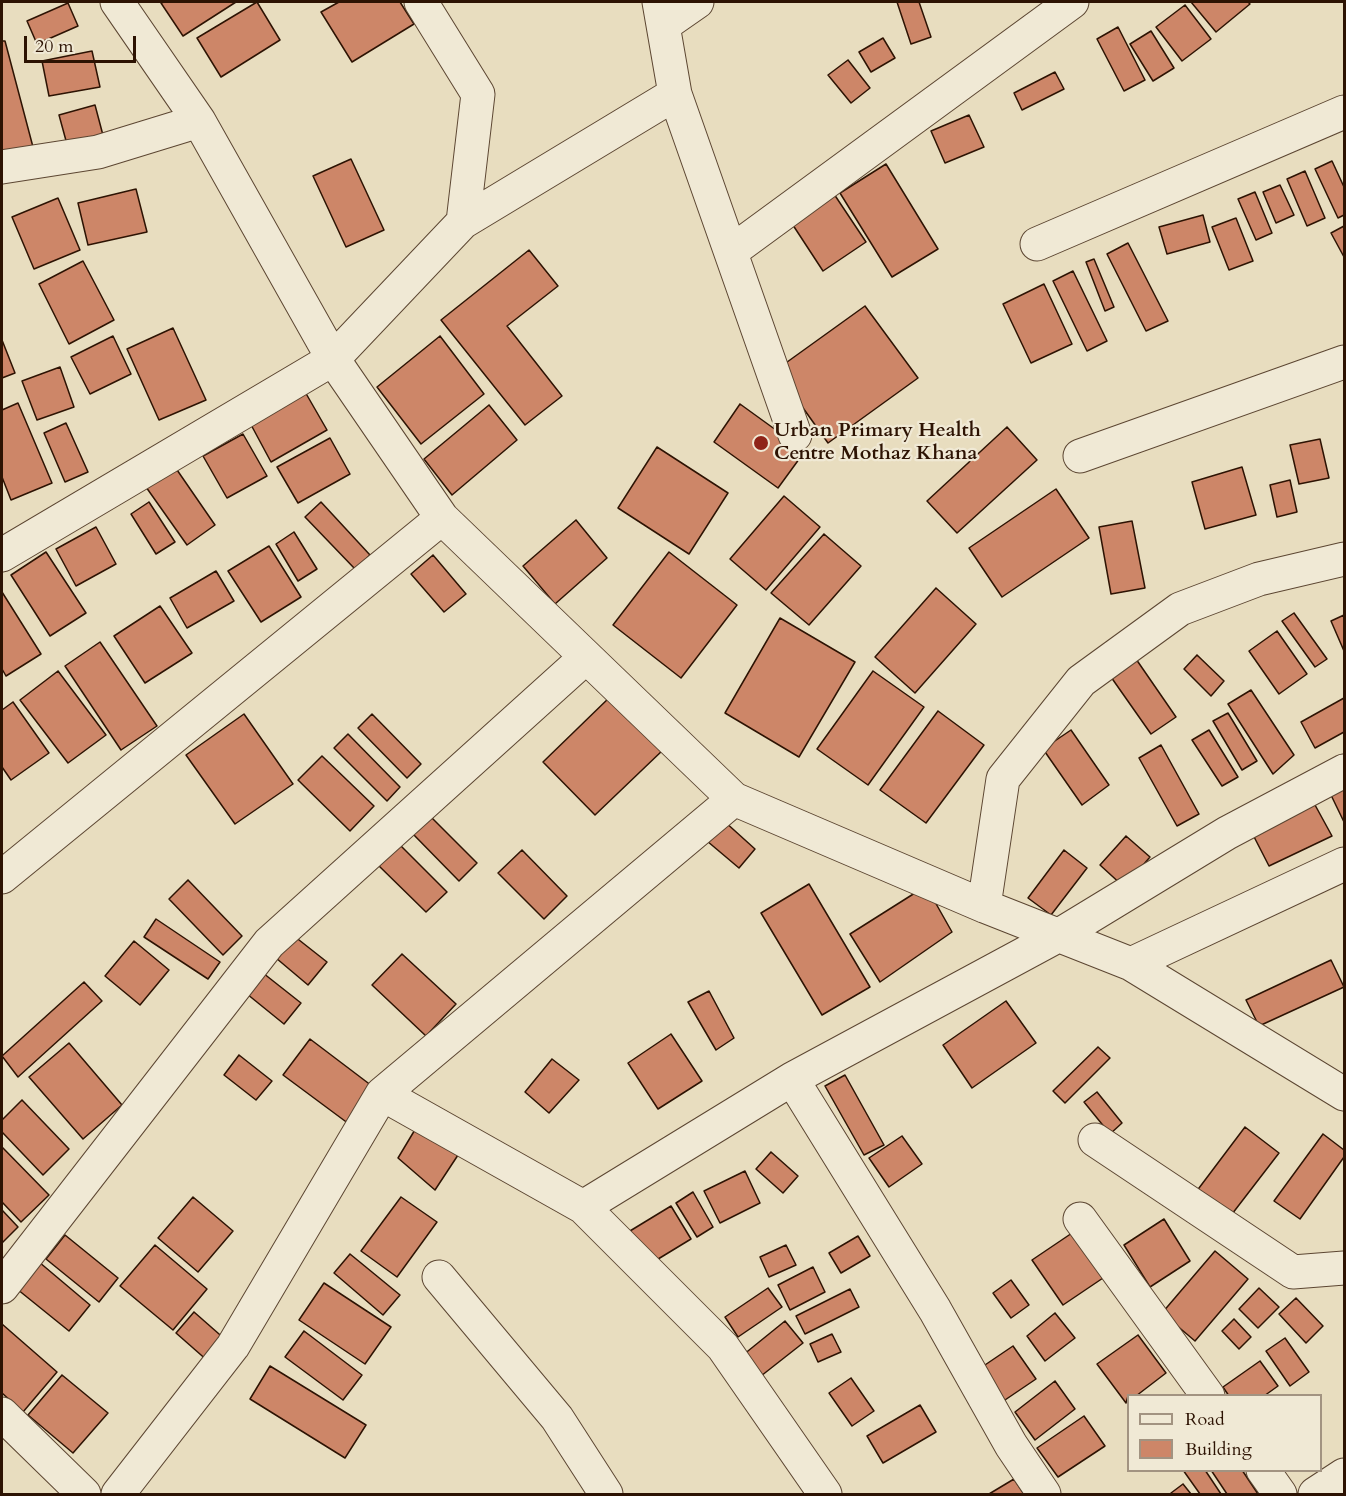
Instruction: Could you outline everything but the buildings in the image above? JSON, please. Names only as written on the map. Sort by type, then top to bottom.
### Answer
[{"type":"street","points":[[117,2],[199,121],[333,359],[442,518],[734,799],[984,906],[1061,934],[1131,964],[1344,1094]]},
{"type":"street","points":[[421,2],[478,94],[463,222]]},
{"type":"street","points":[[697,2],[662,13],[675,94],[795,435]]},
{"type":"street","points":[[732,251],[1072,2]]},
{"type":"street","points":[[2,555],[333,359],[463,222],[675,94]]},
{"type":"street","points":[[1037,244],[1344,112]]},
{"type":"street","points":[[2,167],[98,152],[199,121]]},
{"type":"street","points":[[1080,456],[1344,362]]},
{"type":"street","points":[[2,877],[442,518]]},
{"type":"street","points":[[984,906],[1003,779],[1081,681],[1180,609],[1259,579],[1344,560]]},
{"type":"street","points":[[2,1287],[269,943],[585,658]]},
{"type":"street","points":[[583,1207],[792,1079],[1061,934],[1227,833],[1344,771]]},
{"type":"street","points":[[118,1494],[233,1346],[382,1094],[734,799]]},
{"type":"street","points":[[1131,964],[1344,864]]},
{"type":"street","points":[[792,1079],[935,1310],[1011,1445],[1044,1494]]},
{"type":"street","points":[[382,1094],[583,1207],[723,1347],[825,1494]]},
{"type":"street","points":[[1095,1140],[1293,1272],[1344,1268]]},
{"type":"street","points":[[1080,1219],[1207,1394]]},
{"type":"street","points":[[439,1277],[557,1418],[606,1494]]},
{"type":"street","points":[[2,1414],[84,1494]]},
{"type":"street","points":[[1264,1472],[1280,1494]]},
{"type":"street","points":[[1315,1494],[1344,1475]]},
{"type":"place","name":"Urban Primary Health Centre Mothaz Khana","points":[[761,443]]}]
